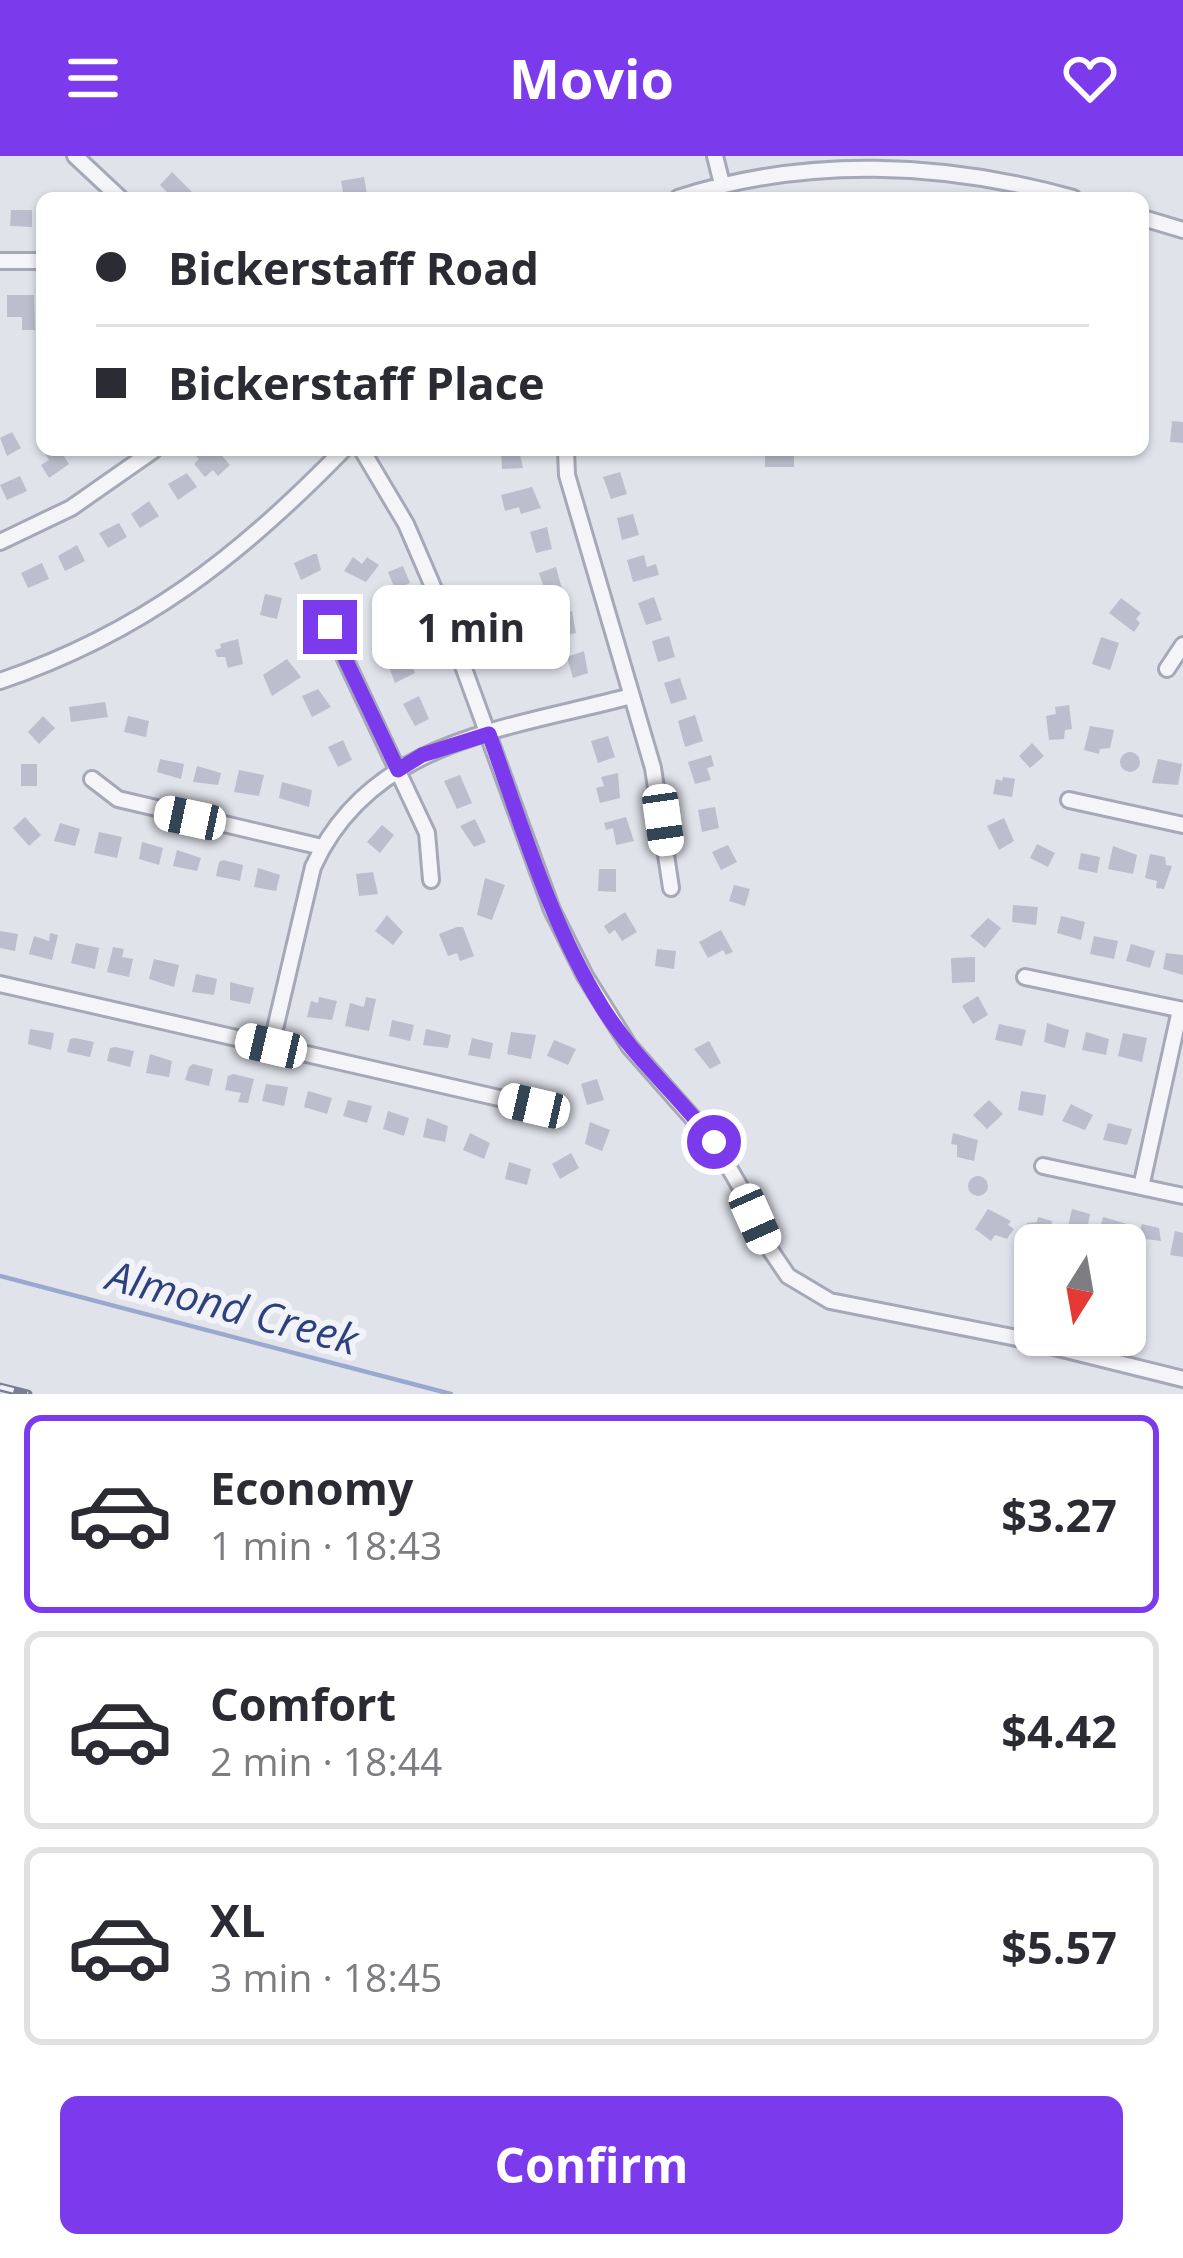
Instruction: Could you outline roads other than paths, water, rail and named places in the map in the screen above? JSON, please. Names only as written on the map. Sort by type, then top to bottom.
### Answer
[{"type":"street","points":[[75,156],[114,192]]},
{"type":"street","points":[[715,156],[722,184]]},
{"type":"street","points":[[697,192],[722,184],[854,166],[956,171],[1046,192]]},
{"type":"street","points":[[1149,220],[1183,230]]},
{"type":"street","points":[[0,261],[36,261]]},
{"type":"street","points":[[0,542],[71,508],[145,456]]},
{"type":"street","points":[[0,681],[77,651],[167,603],[261,531],[337,456]]},
{"type":"street","points":[[366,456],[406,524],[552,910],[585,976],[629,1046],[714,1142],[788,1276],[830,1301],[1022,1339],[1183,1379]]},
{"type":"street","points":[[566,456],[567,475],[653,767],[671,888]]},
{"type":"street","points":[[330,627],[427,833],[431,880]]},
{"type":"street","points":[[1167,668],[1183,645]]},
{"type":"street","points":[[271,1046],[313,867],[349,808],[372,785],[422,755],[631,696]]},
{"type":"street","points":[[92,779],[132,804],[322,847]]},
{"type":"street","points":[[1069,800],[1183,825]]},
{"type":"street","points":[[1025,977],[1181,1010],[1141,1187]]},
{"type":"street","points":[[0,984],[534,1106]]},
{"type":"street","points":[[1043,1166],[1183,1196]]},
{"type":"waterway","name":"Almond Creek","points":[[0,1276],[451,1394]]},
{"type":"railway","points":[[0,1387],[28,1394]]}]
